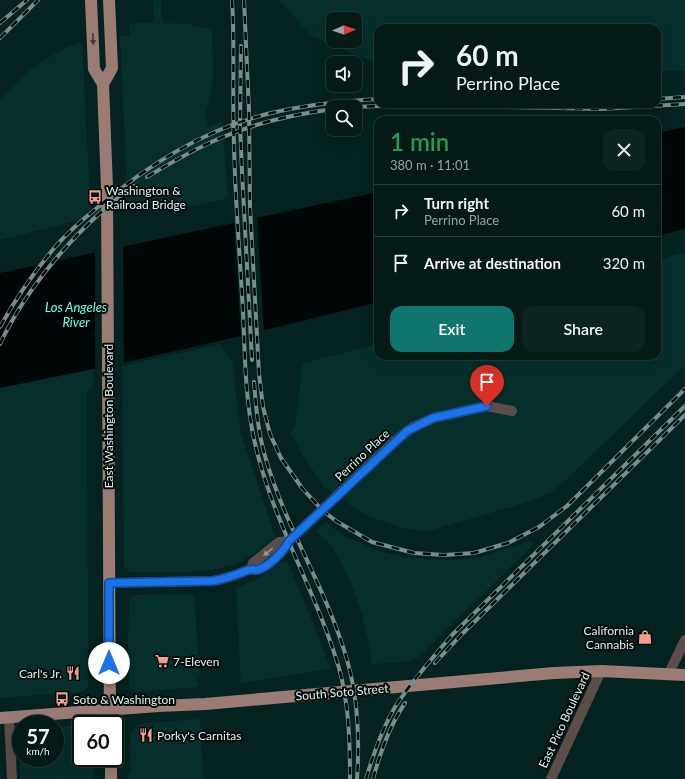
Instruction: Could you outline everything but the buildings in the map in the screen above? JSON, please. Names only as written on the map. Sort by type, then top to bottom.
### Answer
[{"type":"main road","name":"East Washington Boulevard","points":[[91,0],[94,69],[103,84],[108,228],[109,715]]},
{"type":"main road","name":"East Washington Boulevard","points":[[103,84],[112,68],[109,0]]},
{"type":"main road","name":"South Soto Street","points":[[4,718],[221,702],[554,673],[601,671],[685,676]]},
{"type":"main road","points":[[111,767],[112,779]]},
{"type":"street","name":"Perrino Place","points":[[109,583],[212,581],[228,578],[251,569],[253,563],[279,542],[289,541],[395,441],[413,427],[433,418],[487,406],[512,411]]},
{"type":"street","points":[[668,675],[685,640]]},
{"type":"street","name":"East Pico Boulevard","points":[[550,779],[601,671]]},
{"type":"street","points":[[4,718],[12,779]]},
{"type":"shaded area","points":[[153,0],[161,0],[162,23],[187,24],[212,29],[213,75],[206,114],[208,127],[222,121],[228,198],[168,212],[128,207],[120,36],[130,36],[129,24],[154,22]]},
{"type":"shaded area","points":[[279,0],[685,0],[685,70],[661,72],[661,24],[374,24],[374,62],[339,48],[362,48],[362,12],[326,12],[326,42],[311,35]]},
{"type":"shaded area","points":[[82,42],[91,217],[0,240],[0,99],[25,74],[47,58],[67,47]]},
{"type":"shaded area","points":[[685,253],[685,365],[553,491],[525,503],[425,532],[398,527],[369,516],[325,488],[303,456],[291,433],[295,425],[303,363],[374,345],[374,360],[661,360],[661,258]]},
{"type":"shaded area","points":[[220,344],[233,364],[241,433],[275,537],[254,554],[236,564],[212,570],[190,572],[130,572],[124,566],[122,366]]},
{"type":"shaded area","points":[[94,369],[92,388],[87,391],[88,686],[81,692],[0,698],[0,387]]},
{"type":"shaded area","points":[[326,522],[344,536],[380,551],[404,557],[451,560],[476,558],[528,542],[533,542],[531,547],[419,657],[406,662],[372,664],[362,615],[349,578],[332,546],[316,531]]},
{"type":"shaded area","points":[[283,561],[284,563],[287,561],[316,630],[330,669],[241,683],[236,588],[259,578]]},
{"type":"shaded area","points":[[194,594],[200,678],[197,679],[198,687],[136,692],[129,686],[128,650],[130,598],[136,595]]},
{"type":"shaded area","points":[[200,719],[203,779],[128,779],[128,774],[131,773],[130,733],[138,725],[144,723]]},
{"type":"shaded area","points":[[64,726],[72,726],[72,767],[93,767],[94,779],[20,779],[20,767],[64,767]]},
{"type":"water","points":[[685,127],[685,229],[661,235],[661,132]]},
{"type":"water","name":"Los Angeles River","points":[[374,193],[374,303],[190,348],[0,388],[0,273]]},
{"type":"pier","points":[[257,215],[264,333],[241,338],[234,220]]},
{"type":"pier","points":[[123,244],[124,364],[95,371],[95,250]]},
{"type":"railway","points":[[0,23],[27,0]]},
{"type":"railway","points":[[0,38],[38,0]]},
{"type":"railway","points":[[232,0],[235,186],[246,376],[251,423],[254,439],[271,498],[318,611],[339,668],[347,709],[350,779]]},
{"type":"railway","points":[[244,0],[249,111],[250,207],[259,374],[263,407],[270,434],[281,458],[302,488],[322,510],[336,521],[372,542],[414,553],[444,555],[474,553],[508,543],[539,527],[567,506],[685,389]]},
{"type":"railway","points":[[241,46],[240,124],[252,360]]},
{"type":"railway","points":[[661,99],[685,97]]},
{"type":"railway","points":[[0,327],[12,306],[47,256],[80,222],[135,178],[177,151],[221,130],[267,114],[322,104],[374,99]]},
{"type":"railway","points":[[661,105],[685,104]]},
{"type":"railway","points":[[362,107],[374,106]]},
{"type":"railway","points":[[555,108],[619,108]]},
{"type":"railway","points":[[147,177],[213,141],[236,132],[277,119],[326,110]]},
{"type":"railway","points":[[0,344],[11,322],[25,300],[57,257],[94,218],[134,186]]},
{"type":"railway","points":[[254,382],[261,438],[273,481],[282,506],[335,625],[349,666],[357,714],[357,779]]},
{"type":"railway","points":[[366,779],[378,742],[395,707],[438,651],[453,634],[685,406]]},
{"type":"railway","points":[[435,663],[461,635],[685,415]]},
{"type":"railway","points":[[373,779],[386,740],[405,703]]},
{"type":"place","name":"Washington & Railroad Bridge","points":[[95,197]]},
{"type":"place","name":"California Cannabis","points":[[645,637]]},
{"type":"place","name":"7-Eleven","points":[[162,661]]},
{"type":"place","name":"Carl's Jr.","points":[[73,673]]},
{"type":"place","name":"Soto & Washington","points":[[62,699]]},
{"type":"place","name":"Porky's Carnitas","points":[[146,735]]},
{"type":"route","points":[[109,663],[109,583],[171,583],[212,581],[228,578],[251,569],[257,570],[280,554],[289,541],[407,431],[433,418],[487,406]]}]
